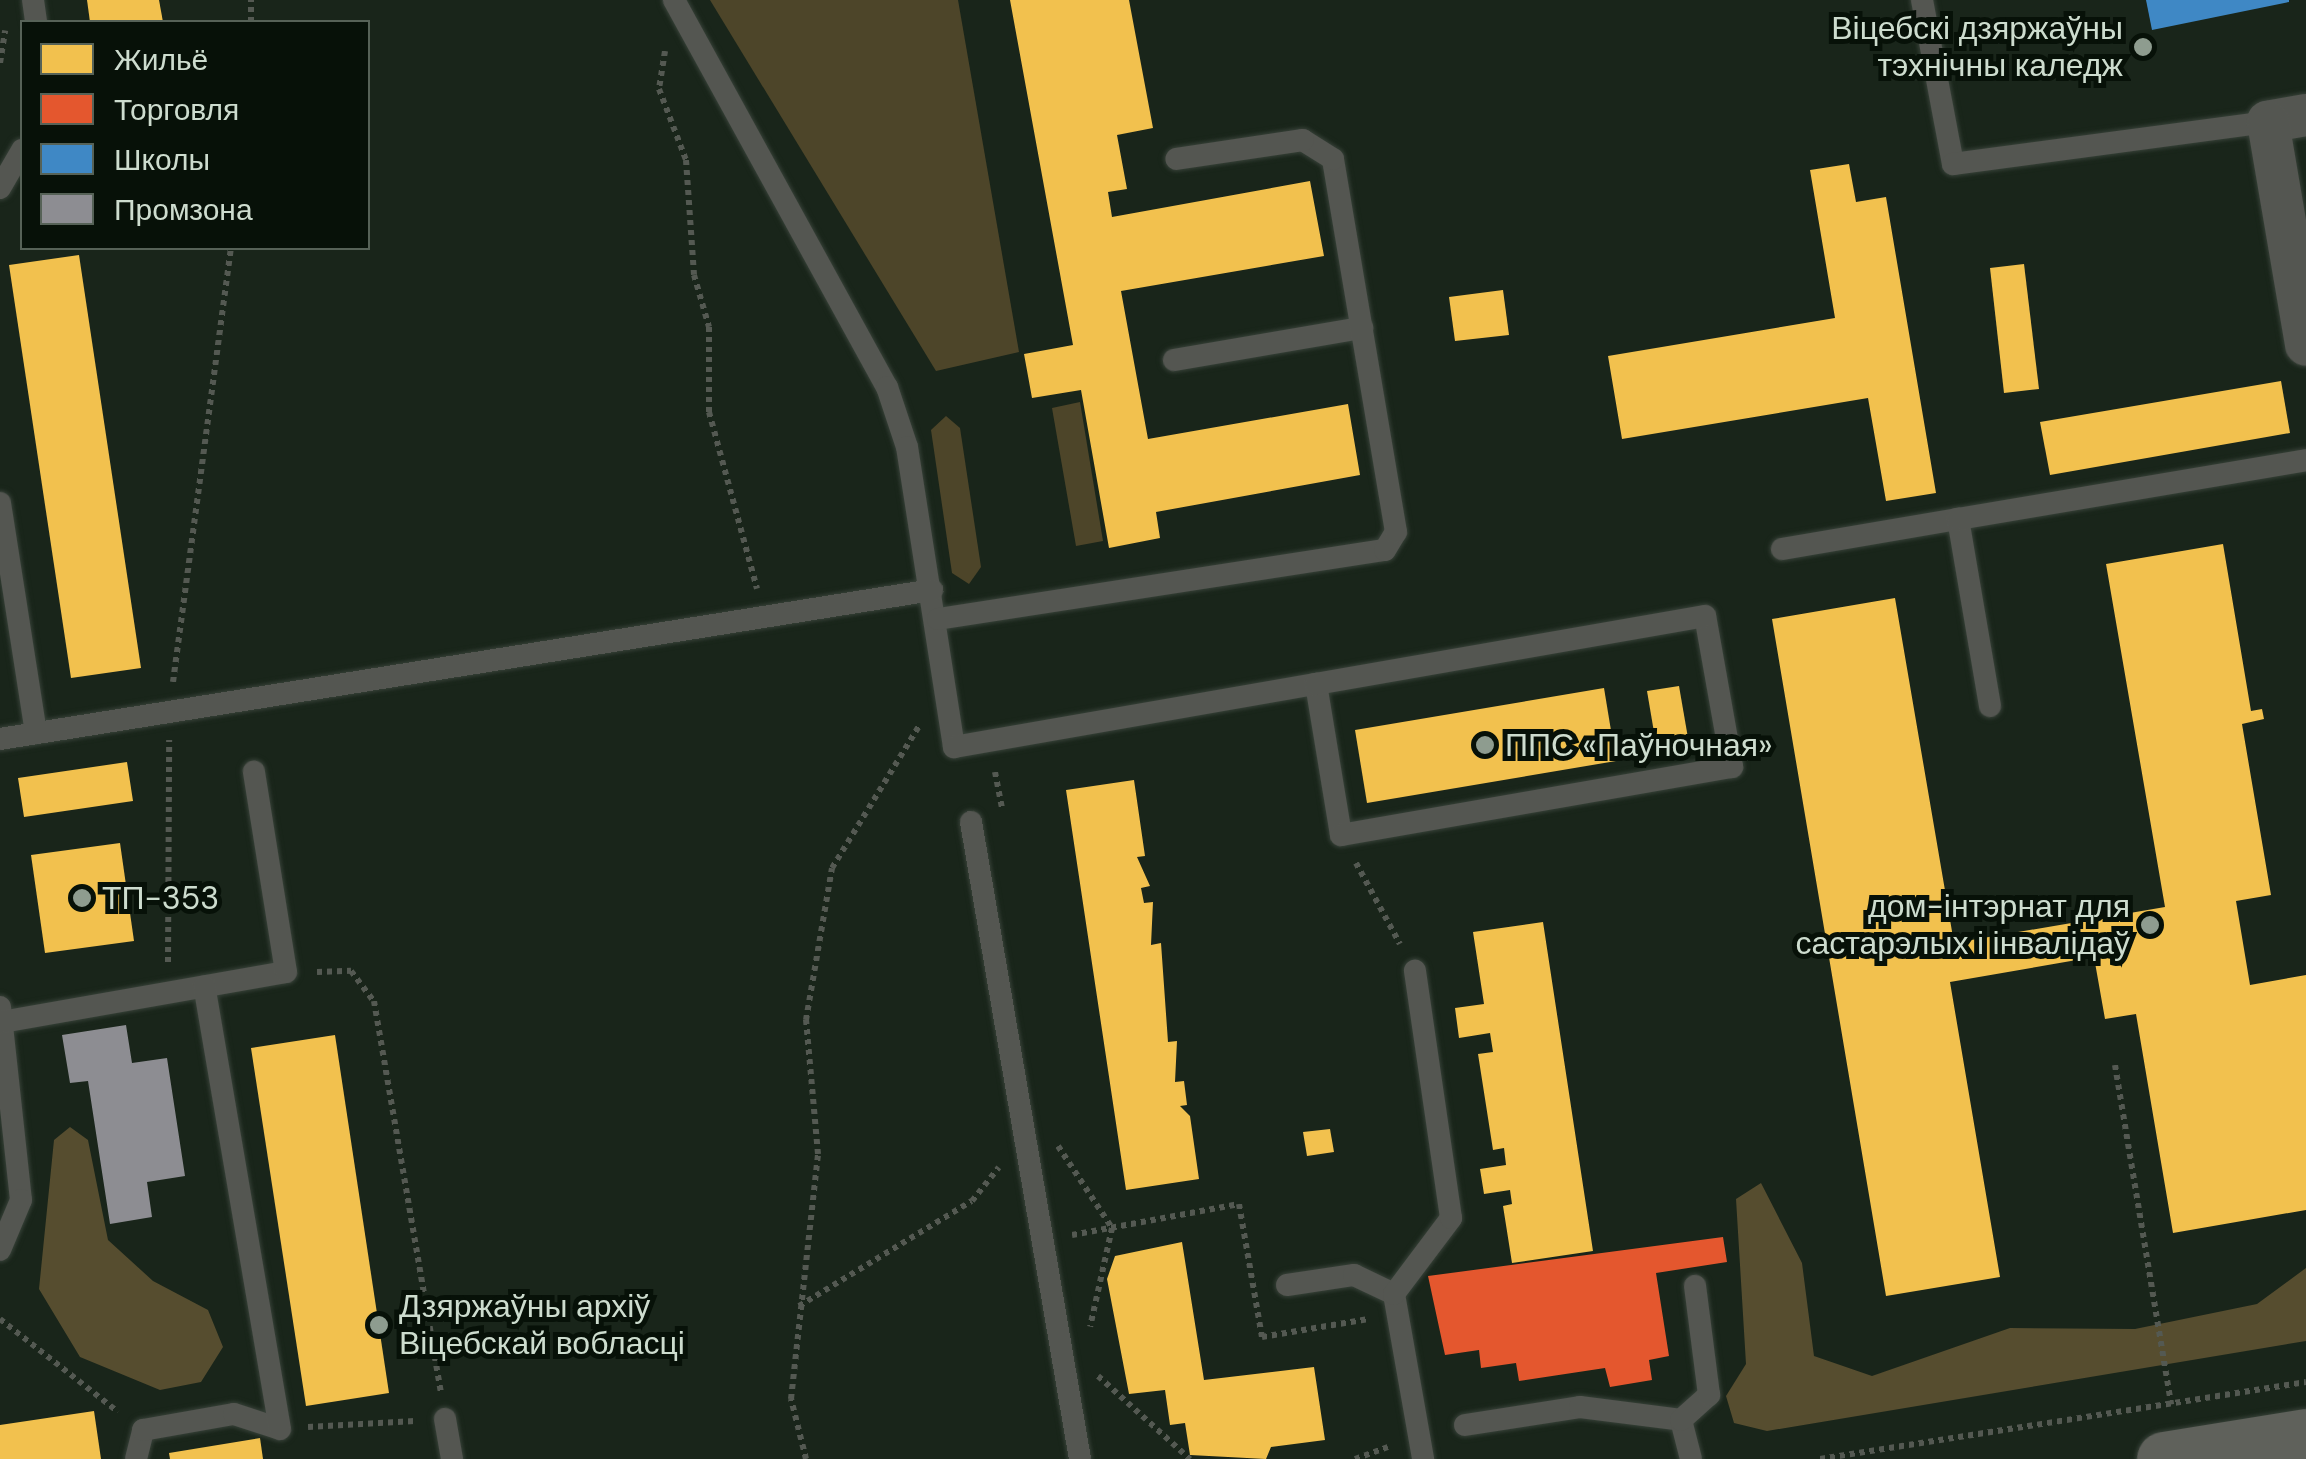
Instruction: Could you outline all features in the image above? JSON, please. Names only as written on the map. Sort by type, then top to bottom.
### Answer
[{"type":"main road","points":[[2164,1459],[2306,1436]]},
{"type":"street","points":[[2287,119],[2306,345]]},
{"type":"lane","points":[[674,0],[887,387],[938,619],[954,746],[1705,616],[1732,768],[1342,835],[1316,684]]},
{"type":"lane","points":[[1922,0],[1952,164],[2287,119]]},
{"type":"lane","points":[[938,619],[1385,550],[1396,532],[1333,159],[1303,140],[1176,159]]},
{"type":"lane","points":[[0,188],[20,153]]},
{"type":"lane","points":[[1174,360],[1362,328]]},
{"type":"lane","points":[[1782,549],[2306,460]]},
{"type":"lane","points":[[0,503],[36,733]]},
{"type":"lane","points":[[1958,519],[1990,706]]},
{"type":"lane","points":[[0,739],[932,590]]},
{"type":"lane","points":[[0,1250],[21,1200],[1,1014],[286,972],[254,772]]},
{"type":"lane","points":[[971,822],[1080,1459]]},
{"type":"lane","points":[[1415,971],[1451,1218],[1394,1294],[1424,1459]]},
{"type":"lane","points":[[136,1459],[144,1430],[234,1414],[280,1429],[204,986]]},
{"type":"lane","points":[[1287,1286],[1354,1275],[1394,1294]]},
{"type":"lane","points":[[1682,1420],[1709,1395],[1695,1286]]},
{"type":"lane","points":[[1465,1426],[1580,1406],[1682,1420]]},
{"type":"lane","points":[[445,1419],[452,1459]]},
{"type":"lane","points":[[1682,1420],[1690,1459]]},
{"type":"path","points":[[674,0],[659,89],[686,160],[694,275],[708,327],[708,412],[765,617]]},
{"type":"path","points":[[168,991],[169,709],[231,250]]},
{"type":"path","points":[[806,1459],[790,1399],[818,1154],[806,1020],[832,868],[946,683]]},
{"type":"path","points":[[1342,835],[1415,971]]},
{"type":"path","points":[[280,1429],[445,1419],[374,1002],[351,971],[286,972]]},
{"type":"path","points":[[2114,1065],[2172,1404]]},
{"type":"path","points":[[799,1306],[972,1201],[993,1170],[1061,1146],[1112,1228],[1083,1344],[1078,1326]]},
{"type":"path","points":[[1069,1254],[1066,1236],[1239,1204],[1262,1337],[1368,1319],[1371,1338]]},
{"type":"path","points":[[0,1319],[144,1430]]},
{"type":"path","points":[[1086,1382],[1082,1362],[1190,1459]]},
{"type":"path","points":[[1820,1459],[1892,1455],[2306,1382]]},
{"type":"path","points":[[1385,1429],[1390,1459]]},
{"type":"path","points":[[1354,1459],[1388,1447]]},
{"type":"shaded area","points":[[710,0],[958,0],[1019,352],[936,371]]},
{"type":"shaded area","points":[[1080,402],[1103,541],[1076,546],[1052,408]]},
{"type":"shaded area","points":[[946,416],[960,428],[981,567],[969,584],[952,573],[931,430]]},
{"type":"shaded area","points":[[70,1127],[88,1140],[108,1240],[153,1281],[208,1310],[223,1347],[201,1382],[160,1390],[80,1357],[39,1289],[54,1140]]},
{"type":"shaded area","points":[[1761,1183],[1802,1263],[1814,1356],[1872,1376],[2010,1328],[2135,1329],[2257,1304],[2306,1268],[2306,1341],[1767,1431],[1734,1423],[1726,1396],[1746,1364],[1736,1199]]},
{"type":"building: Жильё","points":[[87,0],[159,0],[163,20],[90,20]]},
{"type":"building: Жильё","points":[[1010,0],[1129,0],[1153,128],[1117,135],[1127,189],[1108,192],[1112,217],[1310,181],[1324,256],[1121,291],[1148,439],[1348,404],[1360,475],[1156,512],[1160,538],[1109,548],[1081,390],[1032,398],[1024,354],[1073,345]]},
{"type":"building: Жильё","points":[[1849,164],[1856,202],[1886,197],[1936,493],[1886,501],[1868,398],[1622,439],[1608,356],[1835,318],[1810,170]]},
{"type":"building: Жильё","points":[[79,255],[141,668],[71,678],[9,265]]},
{"type":"building: Жильё","points":[[2024,264],[2039,389],[2004,393],[1990,268]]},
{"type":"building: Жильё","points":[[1503,290],[1509,335],[1455,341],[1449,297]]},
{"type":"building: Жильё","points":[[2281,381],[2290,433],[2050,475],[2040,422]]},
{"type":"building: Жильё","name":"дом-інтэрнат для састарэлых і інвалідаў","points":[[2223,544],[2251,711],[2262,709],[2264,719],[2242,724],[2271,895],[2236,901],[2250,985],[2306,975],[2306,1210],[2173,1233],[2136,1014],[2105,1019],[2094,957],[1950,982],[2000,1277],[1886,1296],[1772,619],[1895,598],[1954,943],[2165,907],[2106,564]]},
{"type":"building: Жильё","points":[[1679,686],[1688,738],[1656,744],[1647,691]]},
{"type":"building: Жильё","name":"ППС «Паўночная»","points":[[1604,688],[1616,761],[1367,803],[1355,730]]},
{"type":"building: Жильё","points":[[127,762],[133,801],[24,817],[18,778]]},
{"type":"building: Жильё","points":[[1134,780],[1145,856],[1137,857],[1150,886],[1141,888],[1144,903],[1153,902],[1151,945],[1161,943],[1168,1042],[1177,1041],[1175,1082],[1184,1081],[1187,1105],[1180,1106],[1190,1116],[1199,1179],[1126,1190],[1066,790]]},
{"type":"building: Жильё","name":"ТП-353","points":[[120,843],[134,941],[45,953],[31,855]]},
{"type":"building: Жильё","points":[[1543,922],[1593,1251],[1512,1263],[1503,1206],[1512,1204],[1510,1190],[1484,1194],[1480,1169],[1506,1165],[1504,1148],[1493,1150],[1478,1054],[1493,1052],[1490,1033],[1459,1038],[1455,1008],[1484,1004],[1473,932]]},
{"type":"building: Жильё","points":[[335,1035],[389,1393],[306,1406],[251,1048]]},
{"type":"building: Жильё","points":[[1330,1129],[1334,1152],[1307,1156],[1303,1132]]},
{"type":"building: Жильё","points":[[1182,1242],[1204,1380],[1314,1367],[1325,1440],[1271,1447],[1266,1459],[1190,1455],[1185,1423],[1170,1425],[1165,1390],[1129,1394],[1107,1279],[1115,1256]]},
{"type":"building: Жильё","points":[[94,1411],[101,1459],[0,1459],[0,1425]]},
{"type":"building: Жильё","points":[[260,1438],[263,1459],[170,1459],[169,1453]]},
{"type":"building: Торговля","points":[[1723,1237],[1727,1262],[1656,1273],[1669,1356],[1649,1360],[1652,1380],[1610,1387],[1605,1368],[1519,1381],[1516,1363],[1481,1368],[1479,1350],[1445,1355],[1428,1276]]},
{"type":"building: Школы","points":[[2146,0],[2289,0],[2289,2],[2152,30]]},
{"type":"building: Промзона","points":[[126,1025],[132,1063],[167,1058],[185,1176],[147,1182],[152,1217],[110,1224],[88,1081],[70,1083],[62,1035]]},
{"type":"place","name":"Віцебскі дзяржаўны тэхнічны каледж","points":[[2143,47]]},
{"type":"place","name":"ППС «Паўночная»","points":[[1485,745]]},
{"type":"place","name":"ТП-353","points":[[82,898]]},
{"type":"place","name":"дом-інтэрнат для састарэлых і інвалідаў","points":[[2150,925]]},
{"type":"place","name":"Дзяржаўны архіў Віцебскай вобласці","points":[[379,1325]]}]
